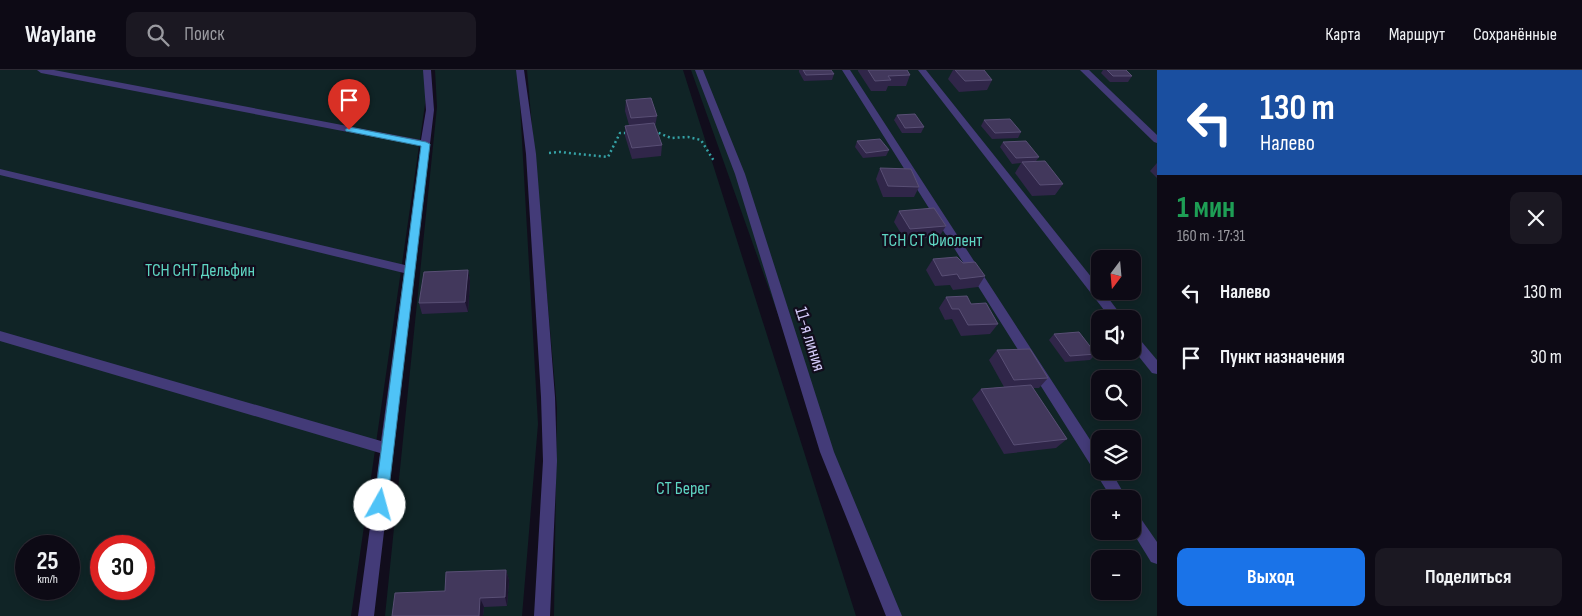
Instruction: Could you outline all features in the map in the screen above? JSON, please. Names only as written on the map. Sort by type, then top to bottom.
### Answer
[{"type":"street","points":[[41,70],[426,144]]},
{"type":"street","points":[[366,616],[430,110],[427,70]]},
{"type":"street","points":[[520,70],[531,154],[548,398],[550,461],[542,616]]},
{"type":"street","name":"11-я линия","points":[[698,70],[740,174],[827,452],[894,616]]},
{"type":"street","points":[[846,70],[1091,453]]},
{"type":"street","points":[[922,70],[1111,310]]},
{"type":"street","points":[[1084,70],[1157,140]]},
{"type":"street","points":[[0,172],[410,270]]},
{"type":"street","points":[[0,336],[387,449]]},
{"type":"street","points":[[1141,349],[1157,369]]},
{"type":"street","points":[[1141,532],[1157,556]]},
{"type":"path","points":[[652,130],[671,138],[688,137],[701,140],[715,163]]},
{"type":"path","points":[[531,154],[560,152],[608,157],[620,133],[636,132]]},
{"type":"green space","name":"ТСН СНТ Дельфин","points":[[0,70],[430,70],[351,616],[0,616]]},
{"type":"green space","points":[[435,70],[518,70],[538,424],[522,616],[385,616],[437,107]]},
{"type":"green space","name":"СТ Берег","points":[[527,70],[683,70],[856,616],[554,616],[557,408]]},
{"type":"green space","name":"ТСН СТ Фиолент","points":[[691,70],[1157,70],[1157,616],[894,616],[827,452]]},
{"type":"building","points":[[803,70],[831,70],[834,74],[806,75]]},
{"type":"building","points":[[868,70],[907,70],[910,75],[888,76],[891,80],[875,81]]},
{"type":"building","points":[[955,70],[984,70],[992,80],[965,81]]},
{"type":"building","points":[[1107,70],[1126,70],[1132,76],[1113,76]]},
{"type":"building","points":[[651,98],[657,116],[631,118],[626,100]]},
{"type":"building","points":[[915,114],[924,127],[905,128],[897,115]]},
{"type":"building","points":[[1010,119],[1021,132],[995,133],[984,120]]},
{"type":"building","points":[[654,123],[662,145],[632,148],[625,126]]},
{"type":"building","points":[[880,139],[889,150],[866,153],[857,141]]},
{"type":"building","points":[[1026,141],[1039,157],[1016,158],[1003,142]]},
{"type":"building","points":[[1045,161],[1063,184],[1040,185],[1022,162]]},
{"type":"building","points":[[880,168],[911,169],[919,187],[888,186]]},
{"type":"building","points":[[934,208],[946,226],[910,229],[899,211]]},
{"type":"building","points":[[957,257],[963,263],[975,262],[985,276],[960,279],[957,274],[942,276],[933,259]]},
{"type":"building","points":[[468,270],[465,302],[419,303],[424,272]]},
{"type":"building","points":[[967,296],[971,304],[986,303],[998,324],[968,325],[959,309],[952,309],[946,297]]},
{"type":"building","points":[[1079,332],[1091,348],[1091,354],[1070,356],[1054,334]]},
{"type":"building","points":[[1030,349],[1048,378],[1014,380],[997,350]]},
{"type":"building","points":[[1031,385],[1067,439],[1014,445],[981,389]]},
{"type":"building","points":[[506,570],[505,597],[480,598],[479,616],[392,616],[395,593],[445,591],[446,572]]},
{"type":"route","points":[[349,130],[426,144],[380,505]]}]
